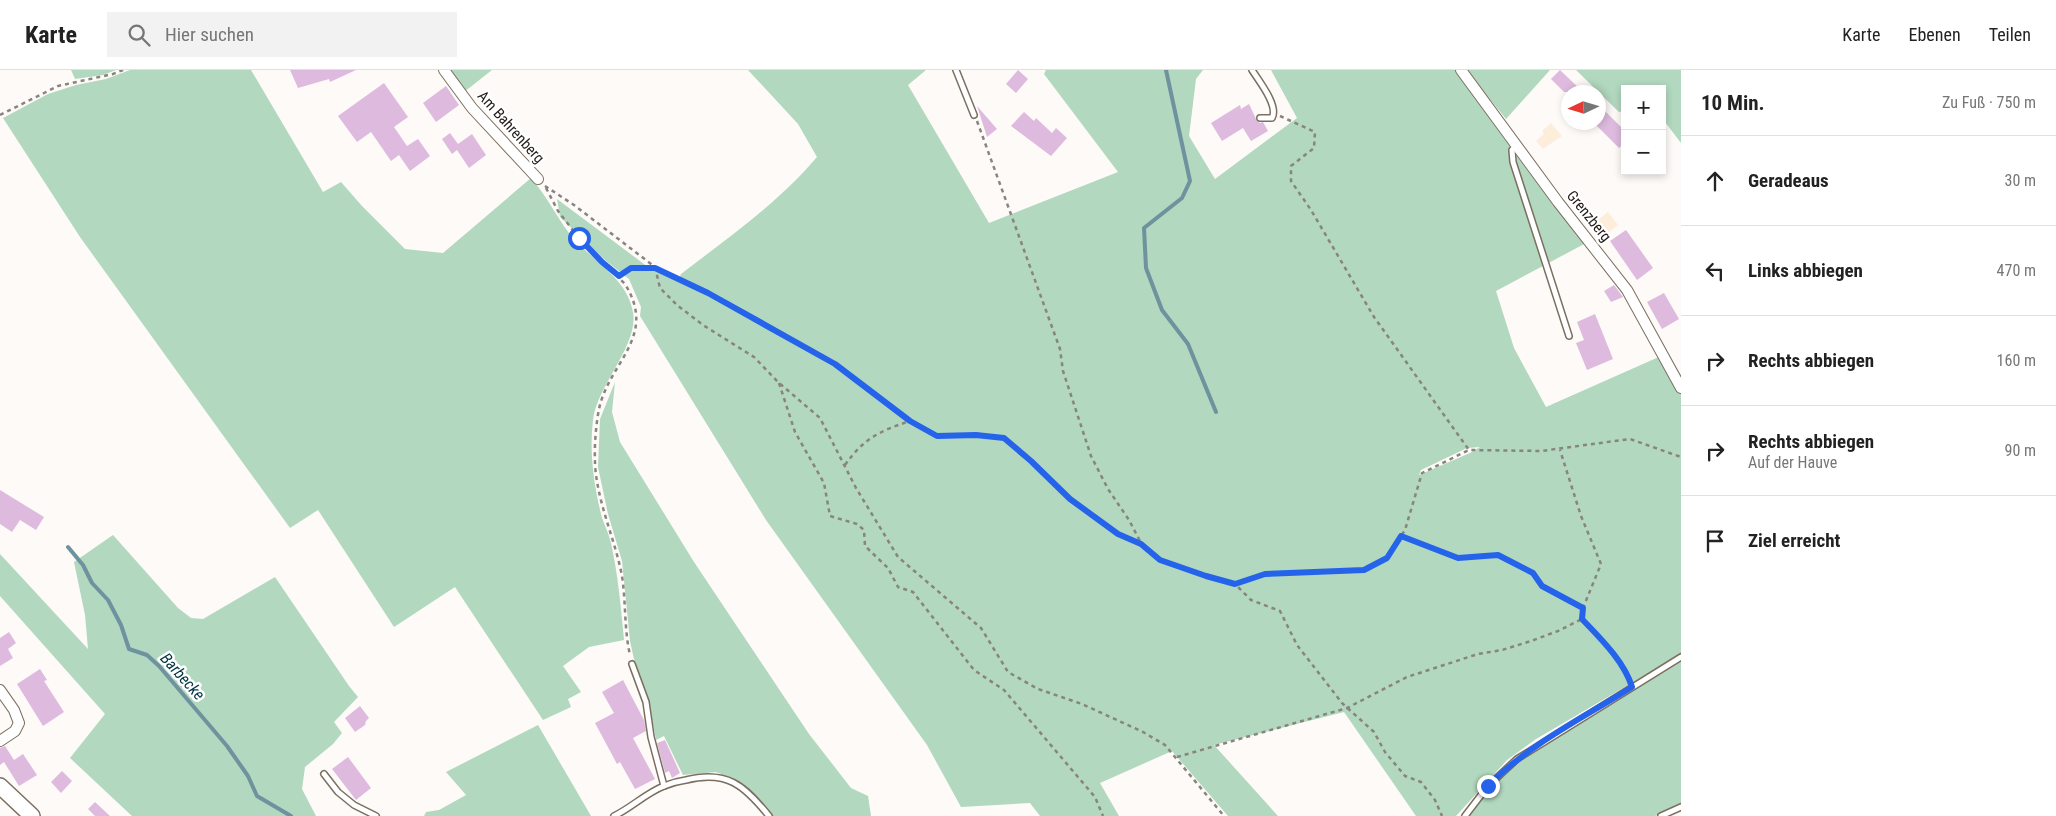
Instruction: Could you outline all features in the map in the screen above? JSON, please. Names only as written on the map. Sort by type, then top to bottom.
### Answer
[{"type":"street","name":"Am Bahrenberg","points":[[444,70],[472,108],[538,179]]},
{"type":"street","name":"Grenzberg","points":[[1461,70],[1558,202],[1627,290],[1681,388]]},
{"type":"street","points":[[0,690],[19,720],[17,728],[0,741]]},
{"type":"street","points":[[0,786],[32,816]]},
{"type":"lane","points":[[956,70],[974,115]]},
{"type":"lane","points":[[1252,70],[1266,91],[1274,109],[1272,118],[1260,118]]},
{"type":"lane","points":[[1517,145],[1512,150],[1513,162],[1569,336]]},
{"type":"lane","points":[[1465,816],[1488,786],[1517,759],[1681,657]]},
{"type":"lane","points":[[632,664],[646,702],[651,737],[664,786]]},
{"type":"lane","points":[[324,774],[338,792],[354,805],[376,816]]},
{"type":"lane","points":[[614,816],[664,786],[704,776],[722,777],[739,786],[769,816]]},
{"type":"lane","points":[[1661,816],[1681,807]]},
{"type":"path","points":[[0,115],[58,86],[106,76],[123,70]]},
{"type":"path","points":[[1274,114],[1315,132],[1314,148],[1291,166],[1291,181],[1311,210],[1374,317],[1469,450]]},
{"type":"path","points":[[974,115],[982,132],[1060,349],[1063,371],[1092,456],[1108,489],[1129,520],[1141,544]]},
{"type":"path","points":[[632,664],[626,638],[621,573],[595,468],[601,401],[632,344],[637,320],[633,300],[619,276],[602,262],[579,238],[558,211],[546,187],[574,205],[655,268],[708,293],[835,364],[910,421],[937,436],[976,435],[1004,438],[1070,499],[1118,534],[1141,544],[1160,560],[1235,584],[1251,600],[1280,611],[1297,645],[1347,708],[1374,732],[1385,752],[1405,776],[1421,782],[1435,800],[1442,816]]},
{"type":"path","points":[[619,276],[631,268],[655,268]]},
{"type":"path","points":[[655,268],[660,288],[677,305],[703,325],[754,357],[778,382],[820,418],[884,536],[898,558],[981,628],[1008,672],[1038,689],[1082,704],[1144,732],[1165,745],[1224,816]]},
{"type":"path","points":[[778,382],[795,432],[824,483],[830,516],[857,524],[864,530],[865,546],[888,568],[898,587],[913,592],[974,670],[1004,690],[1095,796],[1103,816]]},
{"type":"path","points":[[845,465],[856,450],[880,431],[910,421]]},
{"type":"path","points":[[1235,584],[1265,574],[1364,570],[1387,558],[1405,530],[1422,473],[1469,450],[1560,450],[1630,439],[1681,457]]},
{"type":"path","points":[[1560,450],[1581,516],[1600,564],[1583,608],[1582,619],[1613,654],[1629,677],[1632,687]]},
{"type":"path","points":[[1401,536],[1458,558],[1498,555],[1533,573],[1542,586],[1583,608]]},
{"type":"path","points":[[1177,757],[1347,708],[1407,677],[1478,654],[1502,650],[1532,641],[1582,619]]},
{"type":"shaded area","points":[[1551,123],[1562,136],[1543,149],[1536,141],[1544,134],[1542,131]]},
{"type":"shaded area","points":[[1608,212],[1618,225],[1603,237],[1593,224]]},
{"type":"green space","points":[[71,70],[116,70],[103,75],[75,79]]},
{"type":"green space","points":[[130,70],[251,70],[323,192],[341,182],[405,249],[443,253],[531,178],[572,237],[624,289],[630,300],[633,312],[633,325],[630,338],[596,407],[593,420],[592,445],[597,494],[616,567],[624,640],[589,647],[563,666],[581,692],[568,699],[571,707],[543,720],[455,587],[394,627],[318,510],[290,528],[80,237],[3,118],[48,94],[76,85],[106,79]]},
{"type":"green space","points":[[448,70],[492,70],[464,92]]},
{"type":"green space","points":[[748,70],[926,70],[908,85],[989,223],[1118,172],[1044,74],[1046,70],[1203,70],[1196,79],[1189,136],[1215,179],[1297,118],[1271,70],[1456,70],[1586,243],[1496,291],[1514,348],[1546,407],[1661,356],[1681,393],[1681,655],[1632,683],[1624,666],[1612,650],[1586,619],[1583,620],[1621,667],[1630,684],[1536,739],[1507,760],[1456,816],[1416,816],[1344,712],[1214,745],[1278,816],[1228,816],[1172,751],[1100,783],[1119,816],[1040,816],[1030,803],[961,807],[927,745],[766,520],[640,316],[641,307],[629,279],[605,260],[560,217],[557,199],[652,270],[679,279],[681,274],[735,233],[786,189],[817,157],[798,124]],"holes":[[[1480,447],[1419,475],[1421,470],[1467,448]]]},
{"type":"green space","points":[[1466,70],[1550,70],[1506,119]]},
{"type":"green space","points":[[1576,70],[1681,70],[1681,143],[1666,123],[1666,85],[1621,85],[1621,112],[1619,112],[1606,99],[1606,85],[1591,85]]},
{"type":"green space","points":[[615,382],[612,412],[620,442],[694,562],[809,734],[851,788],[868,796],[871,816],[772,816],[740,782],[716,772],[683,775],[664,736],[656,740],[648,698],[634,659],[630,641],[622,561],[608,514],[598,467],[600,419]]},
{"type":"green space","points":[[113,535],[178,608],[191,618],[203,619],[275,577],[358,697],[334,722],[342,733],[333,744],[305,767],[302,789],[316,816],[132,816],[70,758],[105,714],[0,596],[0,554],[88,649],[85,615],[74,562]]},
{"type":"green space","points":[[1681,660],[1681,804],[1655,816],[1466,816],[1513,764]]},
{"type":"green space","points":[[538,725],[591,816],[424,816],[426,812],[439,810],[466,795],[446,772]]},
{"type":"building","points":[[290,70],[356,70],[330,82],[329,79],[298,88]]},
{"type":"building","points":[[1018,70],[1028,79],[1016,93],[1006,84]]},
{"type":"building","points":[[1560,70],[1576,85],[1561,85],[1561,89],[1551,79]]},
{"type":"building","points":[[384,83],[408,117],[394,127],[407,146],[418,139],[430,156],[410,171],[399,155],[391,161],[371,132],[357,142],[338,116]]},
{"type":"building","points":[[446,86],[459,105],[436,122],[423,103]]},
{"type":"building","points":[[1249,104],[1257,121],[1263,122],[1268,131],[1251,141],[1243,128],[1222,141],[1211,123],[1240,105],[1241,109]]},
{"type":"building","points":[[977,106],[997,129],[987,137]]},
{"type":"building","points":[[1024,112],[1034,121],[1036,118],[1052,133],[1056,128],[1067,138],[1051,156],[1011,126]]},
{"type":"building","points":[[1606,112],[1621,127],[1621,146],[1619,148],[1601,130],[1606,130]]},
{"type":"building","points":[[450,133],[458,144],[472,134],[486,155],[469,168],[457,150],[452,154],[442,139]]},
{"type":"building","points":[[1626,230],[1653,268],[1637,280],[1610,241]]},
{"type":"building","points":[[1614,285],[1623,297],[1611,302],[1604,291]]},
{"type":"building","points":[[1664,293],[1679,319],[1662,329],[1647,302]]},
{"type":"building","points":[[1595,314],[1613,359],[1587,370],[1576,343],[1584,340],[1577,322]]},
{"type":"building","points":[[0,490],[44,517],[36,530],[20,520],[12,532],[0,524]]},
{"type":"building","points":[[9,632],[16,643],[8,649],[13,658],[0,666],[0,638]]},
{"type":"building","points":[[40,669],[47,680],[44,681],[64,712],[43,726],[17,684]]},
{"type":"building","points":[[623,680],[644,720],[646,731],[633,738],[655,779],[635,789],[620,762],[617,764],[595,723],[614,713],[602,692]]},
{"type":"building","points":[[360,706],[369,718],[365,725],[355,732],[345,718]]},
{"type":"building","points":[[665,740],[680,773],[672,778],[669,771],[665,773],[657,743]]},
{"type":"building","points":[[5,746],[14,760],[23,754],[37,775],[19,786],[4,762],[0,765],[0,748]]},
{"type":"building","points":[[348,757],[371,788],[356,800],[332,769]]},
{"type":"building","points":[[62,771],[72,781],[61,793],[51,782]]},
{"type":"building","points":[[95,802],[110,816],[95,816],[88,809]]},
{"type":"waterway","points":[[1166,70],[1190,181],[1182,198],[1144,228],[1146,268],[1162,310],[1188,344],[1216,412]]},
{"type":"waterway","name":"Barbecke","points":[[68,547],[83,565],[92,583],[108,600],[121,625],[129,649],[147,655],[159,666],[227,746],[248,776],[257,796],[291,816]]},
{"type":"route","points":[[579,238],[602,262],[619,276],[631,268],[655,268],[708,293],[835,364],[910,421],[937,436],[976,435],[1004,438],[1070,499],[1118,534],[1141,544],[1160,560],[1235,584],[1265,574],[1364,570],[1387,558],[1401,536],[1458,558],[1498,555],[1533,573],[1542,586],[1583,608],[1582,619],[1613,654],[1629,677],[1632,687],[1534,747],[1503,770],[1488,786]]}]
